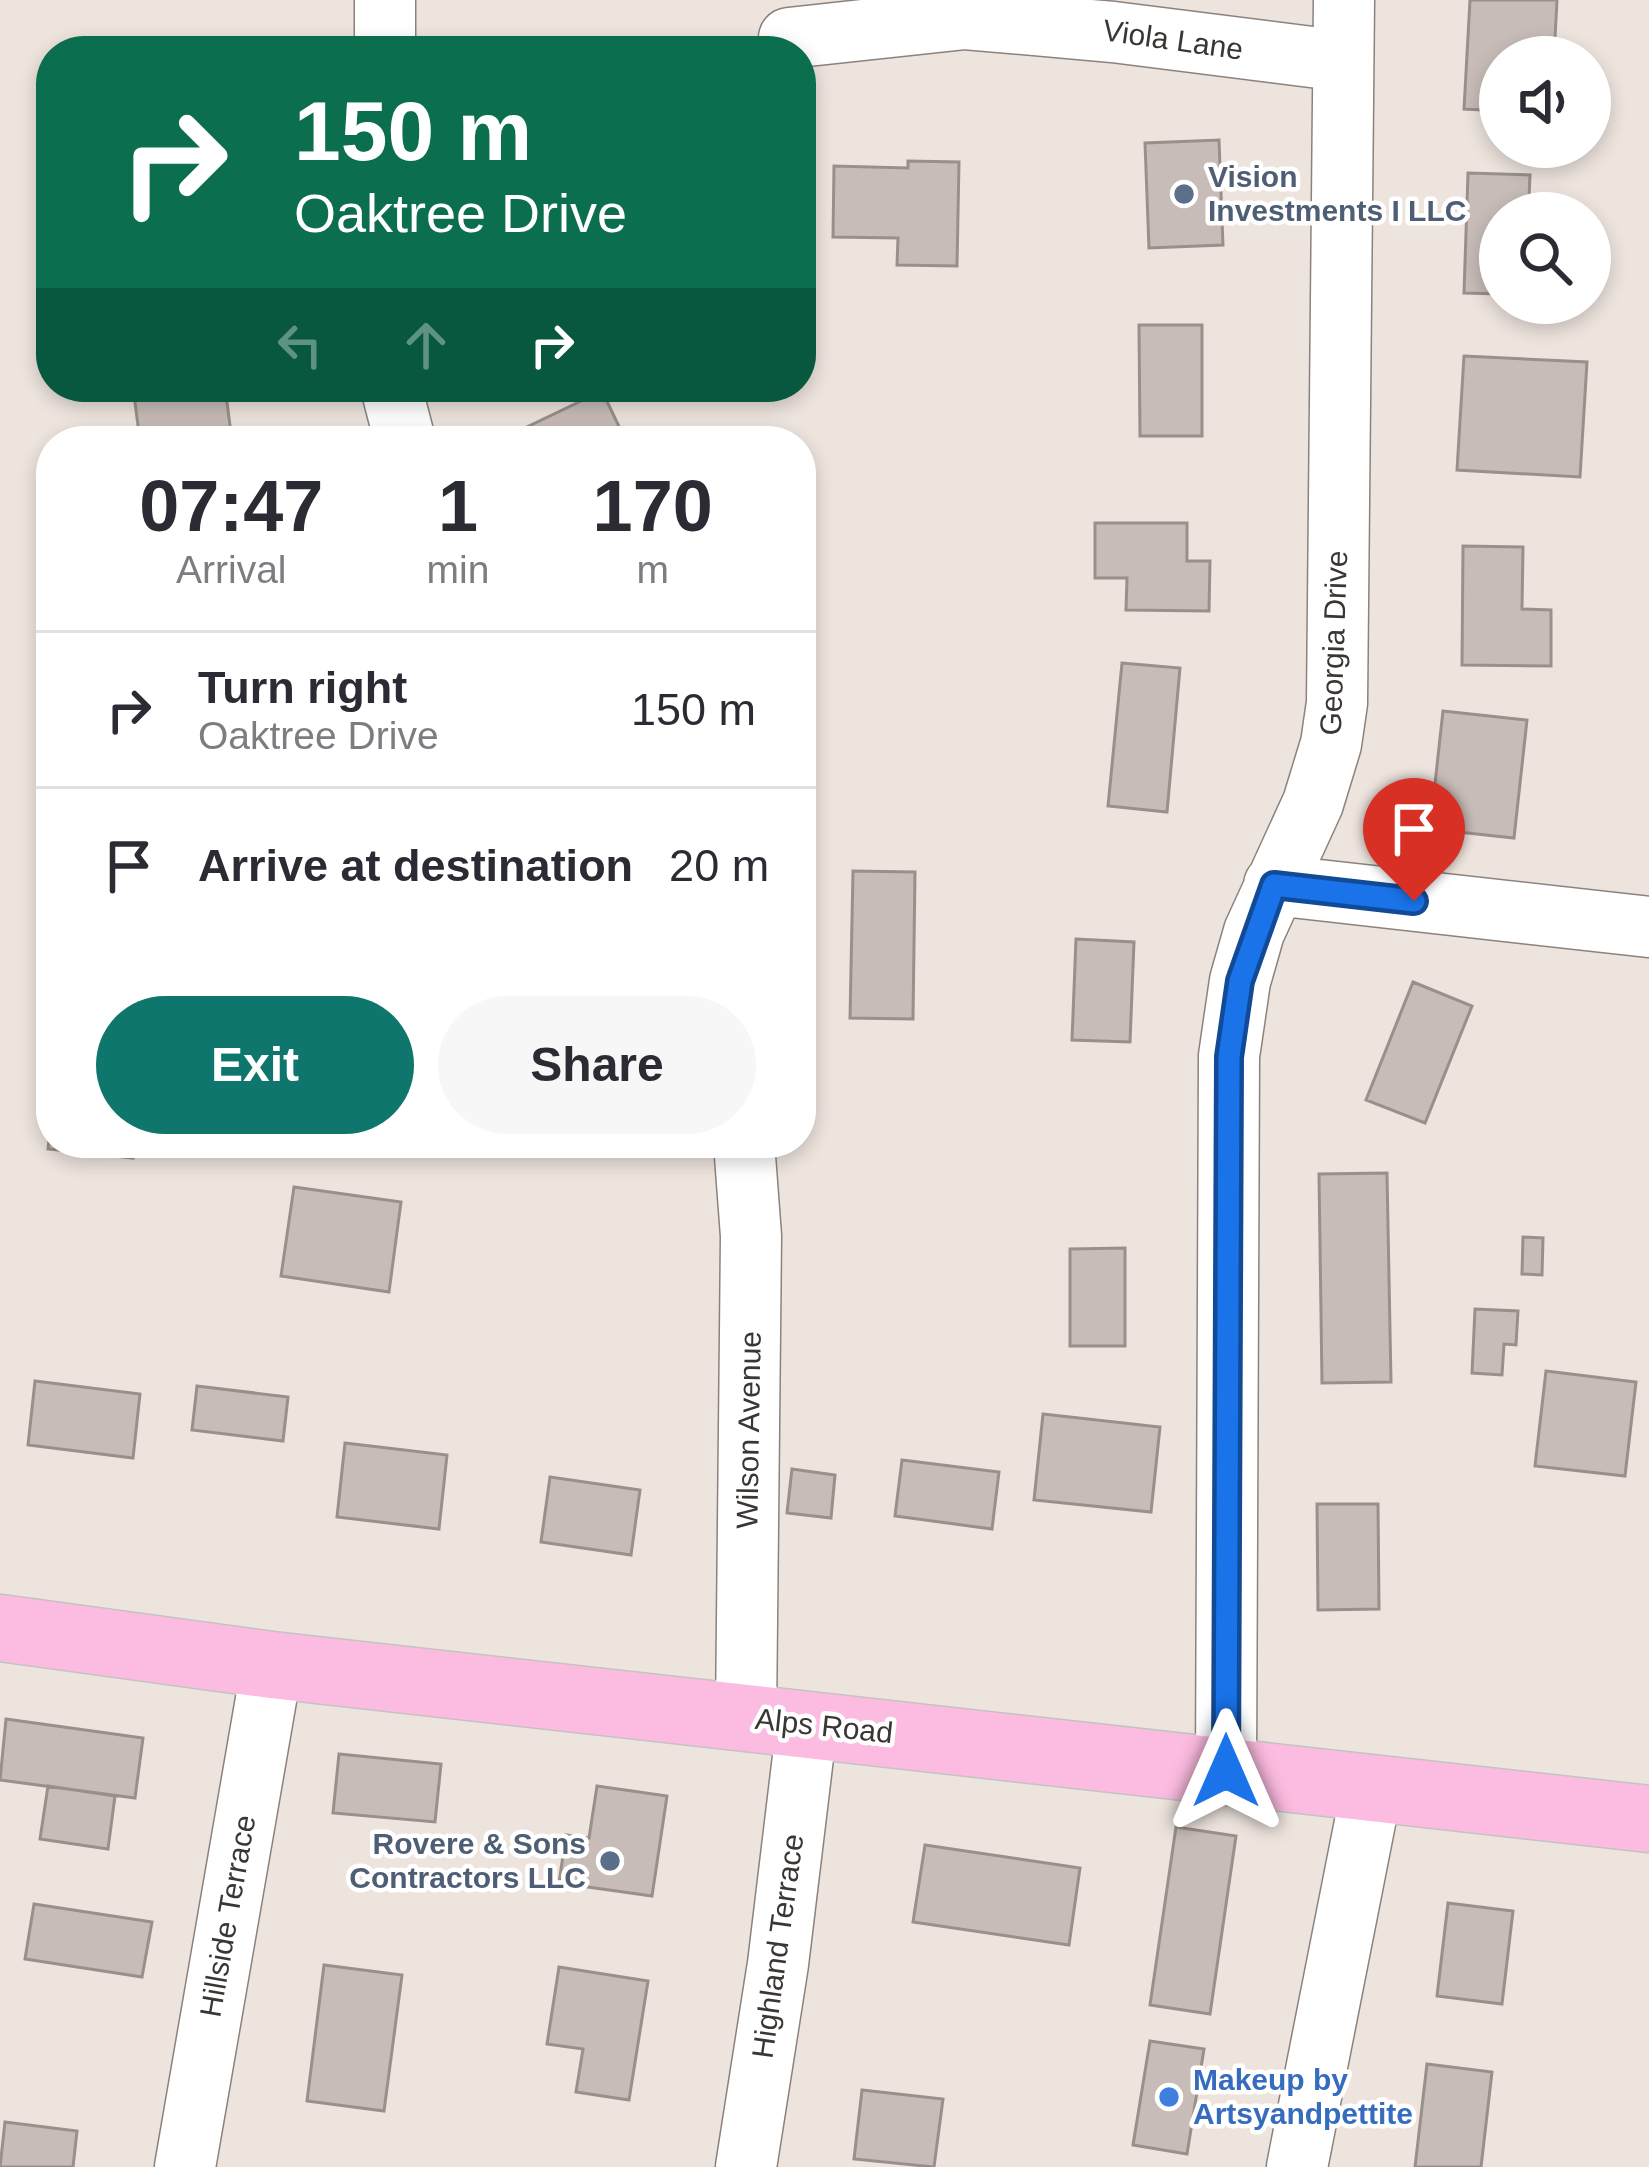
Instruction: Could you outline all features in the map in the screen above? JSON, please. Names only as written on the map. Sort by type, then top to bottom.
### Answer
[{"type":"main road","name":"Alps Road","points":[[0,1628],[272,1665],[1649,1819]]},
{"type":"street","points":[[385,0],[385,36]]},
{"type":"street","name":"Georgia Drive","points":[[1226,1771],[1229,1057],[1240,981],[1274,885],[1313,802],[1331,744],[1337,703],[1344,0]]},
{"type":"street","name":"Viola Lane","points":[[808,36],[965,19],[1113,32],[1343,62]]},
{"type":"street","points":[[1274,885],[1649,928]]},
{"type":"street","name":"Wilson Avenue","points":[[745,1158],[776,1721]]},
{"type":"street","name":"Hillside Terrace","points":[[185,2167],[272,1665]]},
{"type":"street","name":"Highland Terrace","points":[[746,2167],[778,1964],[776,1721]]},
{"type":"street","points":[[1297,2167],[1372,1787]]},
{"type":"building","points":[[1470,0],[1557,0],[1555,36],[1479,36],[1479,110],[1464,109]]},
{"type":"building","name":"Vision Investments I LLC","points":[[1219,140],[1223,245],[1149,248],[1145,143]]},
{"type":"building","points":[[908,161],[959,162],[957,266],[897,265],[898,238],[833,237],[834,166],[908,168]]},
{"type":"building","points":[[1468,173],[1530,175],[1529,192],[1479,192],[1479,293],[1464,293]]},
{"type":"building","points":[[1139,325],[1202,325],[1202,436],[1140,436]]},
{"type":"building","points":[[1464,356],[1587,362],[1580,477],[1457,470]]},
{"type":"building","points":[[135,402],[227,402],[230,426],[138,426]]},
{"type":"building","points":[[579,402],[607,402],[619,426],[529,426]]},
{"type":"building","points":[[1095,523],[1187,523],[1187,561],[1210,561],[1209,611],[1126,610],[1127,578],[1095,578]]},
{"type":"building","points":[[1463,546],[1523,547],[1522,609],[1551,610],[1551,666],[1462,665]]},
{"type":"building","points":[[1122,663],[1180,668],[1167,812],[1108,806]]},
{"type":"building","points":[[1443,711],[1527,720],[1514,838],[1430,829]]},
{"type":"building","points":[[853,871],[915,872],[913,1019],[850,1018]]},
{"type":"building","points":[[1076,939],[1134,942],[1130,1042],[1072,1040]]},
{"type":"building","points":[[1413,982],[1472,1006],[1425,1123],[1366,1100]]},
{"type":"building","points":[[1387,1173],[1391,1382],[1322,1383],[1319,1174]]},
{"type":"building","points":[[294,1187],[401,1202],[389,1292],[281,1276]]},
{"type":"building","points":[[1523,1237],[1543,1238],[1542,1275],[1522,1274]]},
{"type":"building","points":[[1125,1248],[1125,1346],[1070,1346],[1070,1249]]},
{"type":"building","points":[[1475,1309],[1518,1311],[1516,1345],[1504,1344],[1502,1375],[1472,1373]]},
{"type":"building","points":[[1546,1371],[1636,1382],[1625,1476],[1535,1466]]},
{"type":"building","points":[[35,1381],[140,1394],[133,1458],[28,1445]]},
{"type":"building","points":[[197,1386],[288,1397],[283,1441],[192,1430]]},
{"type":"building","points":[[1043,1414],[1160,1427],[1151,1512],[1034,1500]]},
{"type":"building","points":[[345,1443],[447,1455],[439,1529],[337,1517]]},
{"type":"building","points":[[902,1460],[999,1472],[992,1529],[895,1516]]},
{"type":"building","points":[[792,1469],[835,1475],[831,1518],[787,1513]]},
{"type":"building","points":[[550,1477],[640,1490],[631,1555],[541,1542]]},
{"type":"building","points":[[1317,1504],[1378,1504],[1379,1609],[1318,1610]]},
{"type":"building","points":[[6,1719],[143,1738],[135,1798],[0,1780]]},
{"type":"building","points":[[339,1754],[441,1764],[435,1822],[333,1813]]},
{"type":"building","points":[[48,1786],[115,1796],[108,1849],[40,1839]]},
{"type":"building","name":"Rovere & Sons Contractors LLC","points":[[597,1786],[667,1796],[652,1896],[559,1883],[566,1835],[589,1838]]},
{"type":"building","points":[[1176,1827],[1236,1836],[1210,2014],[1150,2005]]},
{"type":"building","points":[[925,1845],[1080,1868],[1069,1945],[913,1922]]},
{"type":"building","points":[[1448,1903],[1513,1911],[1502,2004],[1437,1996]]},
{"type":"building","points":[[34,1904],[152,1922],[142,1977],[25,1959]]},
{"type":"building","points":[[324,1965],[402,1975],[384,2111],[307,2101]]},
{"type":"building","points":[[559,1967],[648,1981],[629,2100],[576,2092],[583,2049],[547,2044]]},
{"type":"building","name":"Makeup by Artsyandpettite","points":[[1150,2041],[1204,2049],[1187,2154],[1133,2145]]},
{"type":"building","points":[[1427,2064],[1492,2072],[1481,2167],[1415,2167]]},
{"type":"building","points":[[862,2090],[943,2099],[934,2167],[854,2159]]},
{"type":"building","points":[[5,2122],[77,2131],[73,2167],[0,2167]]},
{"type":"place","name":"Vision Investments I LLC","points":[[1184,194]]},
{"type":"place","name":"Rovere & Sons Contractors LLC","points":[[610,1861]]},
{"type":"place","name":"Makeup by Artsyandpettite","points":[[1169,2097]]},
{"type":"route","points":[[1226,1771],[1229,1057],[1240,981],[1274,885],[1414,901]]}]
